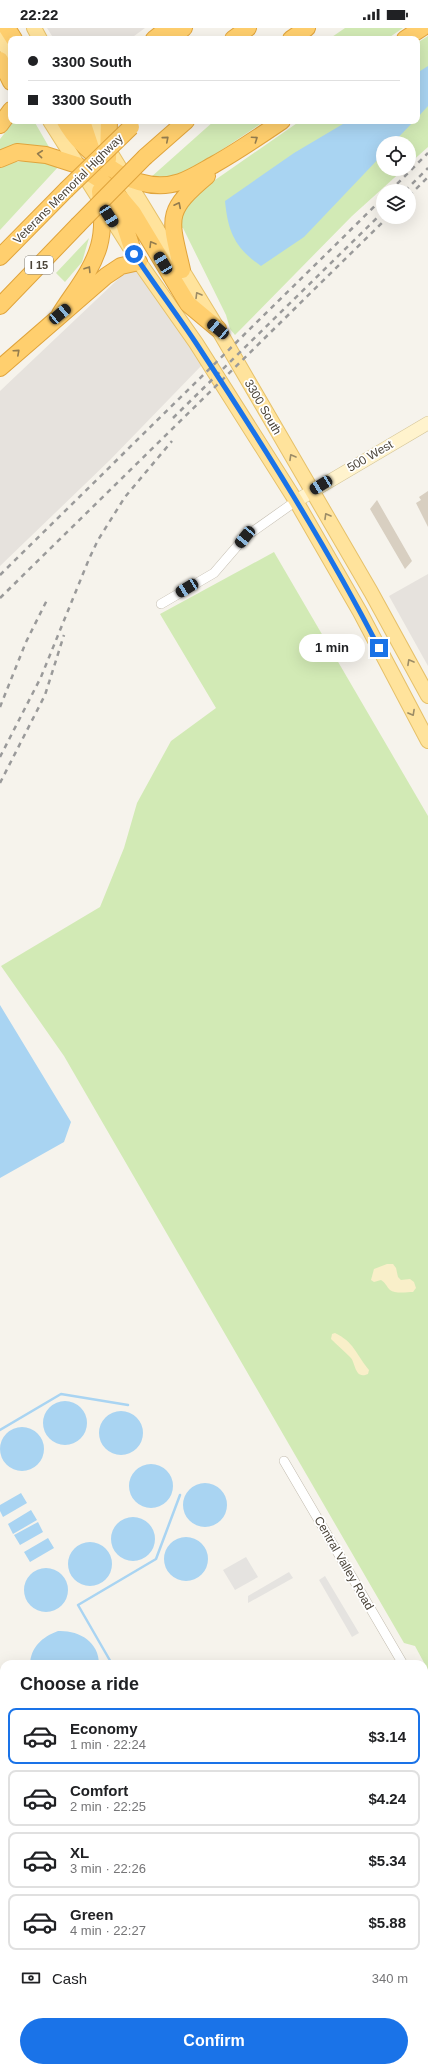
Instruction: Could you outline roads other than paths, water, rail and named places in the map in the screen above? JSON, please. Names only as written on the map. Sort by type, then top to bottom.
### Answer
[{"type":"highway","points":[[158,36],[168,28]]},
{"type":"highway","points":[[174,36],[184,28]]},
{"type":"highway","points":[[237,36],[248,28]]},
{"type":"highway","points":[[296,36],[308,28]]},
{"type":"highway","points":[[410,36],[422,28]]},
{"type":"highway","points":[[0,60],[8,76]]},
{"type":"highway","points":[[0,125],[8,114]]},
{"type":"highway","points":[[66,124],[77,139],[93,154]]},
{"type":"highway","points":[[0,368],[60,314],[106,276],[137,258],[113,190],[93,154],[83,124]]},
{"type":"highway","points":[[60,314],[96,254],[102,229],[101,204],[108,147],[109,124]]},
{"type":"highway","name":"Veterans Memorial Highway","points":[[0,257],[134,124]]},
{"type":"highway","name":"I 15","points":[[0,306],[145,157],[183,124]]},
{"type":"highway","points":[[0,159],[17,152],[52,156],[78,166],[147,184],[169,185],[191,178],[229,156],[277,124]]},
{"type":"highway","points":[[182,270],[172,228],[174,212],[182,197],[229,156]]},
{"type":"highway","points":[[113,190],[133,213],[188,304],[218,329]]},
{"type":"main road","points":[[0,37],[8,51]]},
{"type":"main road","name":"3300 South","points":[[52,124],[101,204],[196,343],[296,501],[360,612],[428,741]]},
{"type":"main road","name":"3300 South","points":[[94,124],[218,329],[371,592],[428,696]]},
{"type":"main road","name":"500 West","points":[[296,501],[312,490],[428,423]]},
{"type":"street","name":"500 West","points":[[161,604],[214,573],[245,537],[296,501]]},
{"type":"street","name":"Central Valley Road","points":[[284,1461],[401,1660]]},
{"type":"water","points":[[428,66],[428,106],[420,115],[420,71]]},
{"type":"water","points":[[343,124],[411,124],[400,136],[376,136],[376,161],[304,237],[261,266],[245,253],[234,238],[228,222],[225,201],[294,153]]},
{"type":"water","points":[[0,1005],[71,1122],[64,1142],[0,1178]]},
{"type":"water","points":[[61,1401],[69,1401],[74,1402],[81,1407],[86,1414],[86,1432],[81,1439],[74,1444],[61,1445],[53,1442],[46,1435],[43,1427],[43,1419],[46,1411],[53,1404]]},
{"type":"water","points":[[117,1411],[125,1411],[130,1412],[137,1417],[142,1424],[142,1442],[137,1449],[130,1454],[117,1455],[109,1452],[102,1445],[99,1437],[99,1429],[102,1421],[109,1414]]},
{"type":"water","points":[[18,1427],[26,1427],[31,1428],[38,1433],[43,1440],[43,1458],[38,1465],[31,1470],[18,1471],[10,1468],[3,1461],[0,1453],[0,1445],[3,1437],[10,1430]]},
{"type":"water","points":[[147,1464],[155,1464],[160,1465],[167,1470],[172,1477],[172,1495],[167,1502],[160,1507],[147,1508],[139,1505],[132,1498],[129,1490],[129,1482],[132,1474],[139,1467]]},
{"type":"water","points":[[201,1483],[209,1483],[214,1484],[221,1489],[226,1496],[226,1514],[221,1521],[214,1526],[201,1527],[193,1524],[186,1517],[183,1509],[183,1501],[186,1493],[193,1486]]},
{"type":"water","points":[[21,1493],[27,1503],[3,1517],[0,1511],[0,1505]]},
{"type":"water","points":[[31,1510],[37,1520],[13,1534],[8,1524]]},
{"type":"water","points":[[129,1517],[137,1517],[142,1518],[149,1523],[154,1530],[154,1548],[149,1555],[142,1560],[129,1561],[121,1558],[114,1551],[111,1543],[111,1535],[114,1527],[121,1520]]},
{"type":"water","points":[[38,1522],[43,1532],[20,1545],[14,1535]]},
{"type":"water","points":[[182,1537],[190,1537],[195,1538],[202,1543],[207,1550],[207,1568],[202,1575],[195,1580],[182,1581],[174,1578],[167,1571],[164,1563],[164,1555],[167,1547],[174,1540]]},
{"type":"water","points":[[48,1538],[54,1548],[30,1562],[24,1552]]},
{"type":"water","points":[[86,1542],[94,1542],[99,1543],[106,1548],[111,1555],[111,1573],[106,1580],[99,1585],[86,1586],[78,1583],[71,1576],[68,1568],[68,1560],[71,1552],[78,1545]]},
{"type":"water","points":[[42,1568],[50,1568],[55,1569],[62,1574],[67,1581],[67,1599],[62,1606],[55,1611],[42,1612],[34,1609],[27,1602],[24,1594],[24,1586],[27,1578],[34,1571]]},
{"type":"water","points":[[58,1631],[73,1632],[80,1635],[91,1643],[95,1649],[98,1660],[31,1660],[38,1643],[47,1636]]},
{"type":"waterway","points":[[0,1430],[61,1394],[128,1405]]},
{"type":"waterway","points":[[110,1660],[78,1605],[156,1559],[180,1495]]},
{"type":"railway","points":[[397,184],[428,153]]},
{"type":"railway","points":[[412,184],[428,168]]},
{"type":"railway","points":[[416,189],[428,177]]},
{"type":"railway","points":[[0,575],[376,205]]},
{"type":"railway","points":[[173,418],[376,219]]},
{"type":"railway","points":[[0,598],[381,224]]},
{"type":"railway","points":[[0,757],[41,677],[98,540],[125,497],[172,441]]},
{"type":"railway","points":[[0,707],[26,642],[47,600]]},
{"type":"railway","points":[[0,783],[45,695],[64,635]]}]
